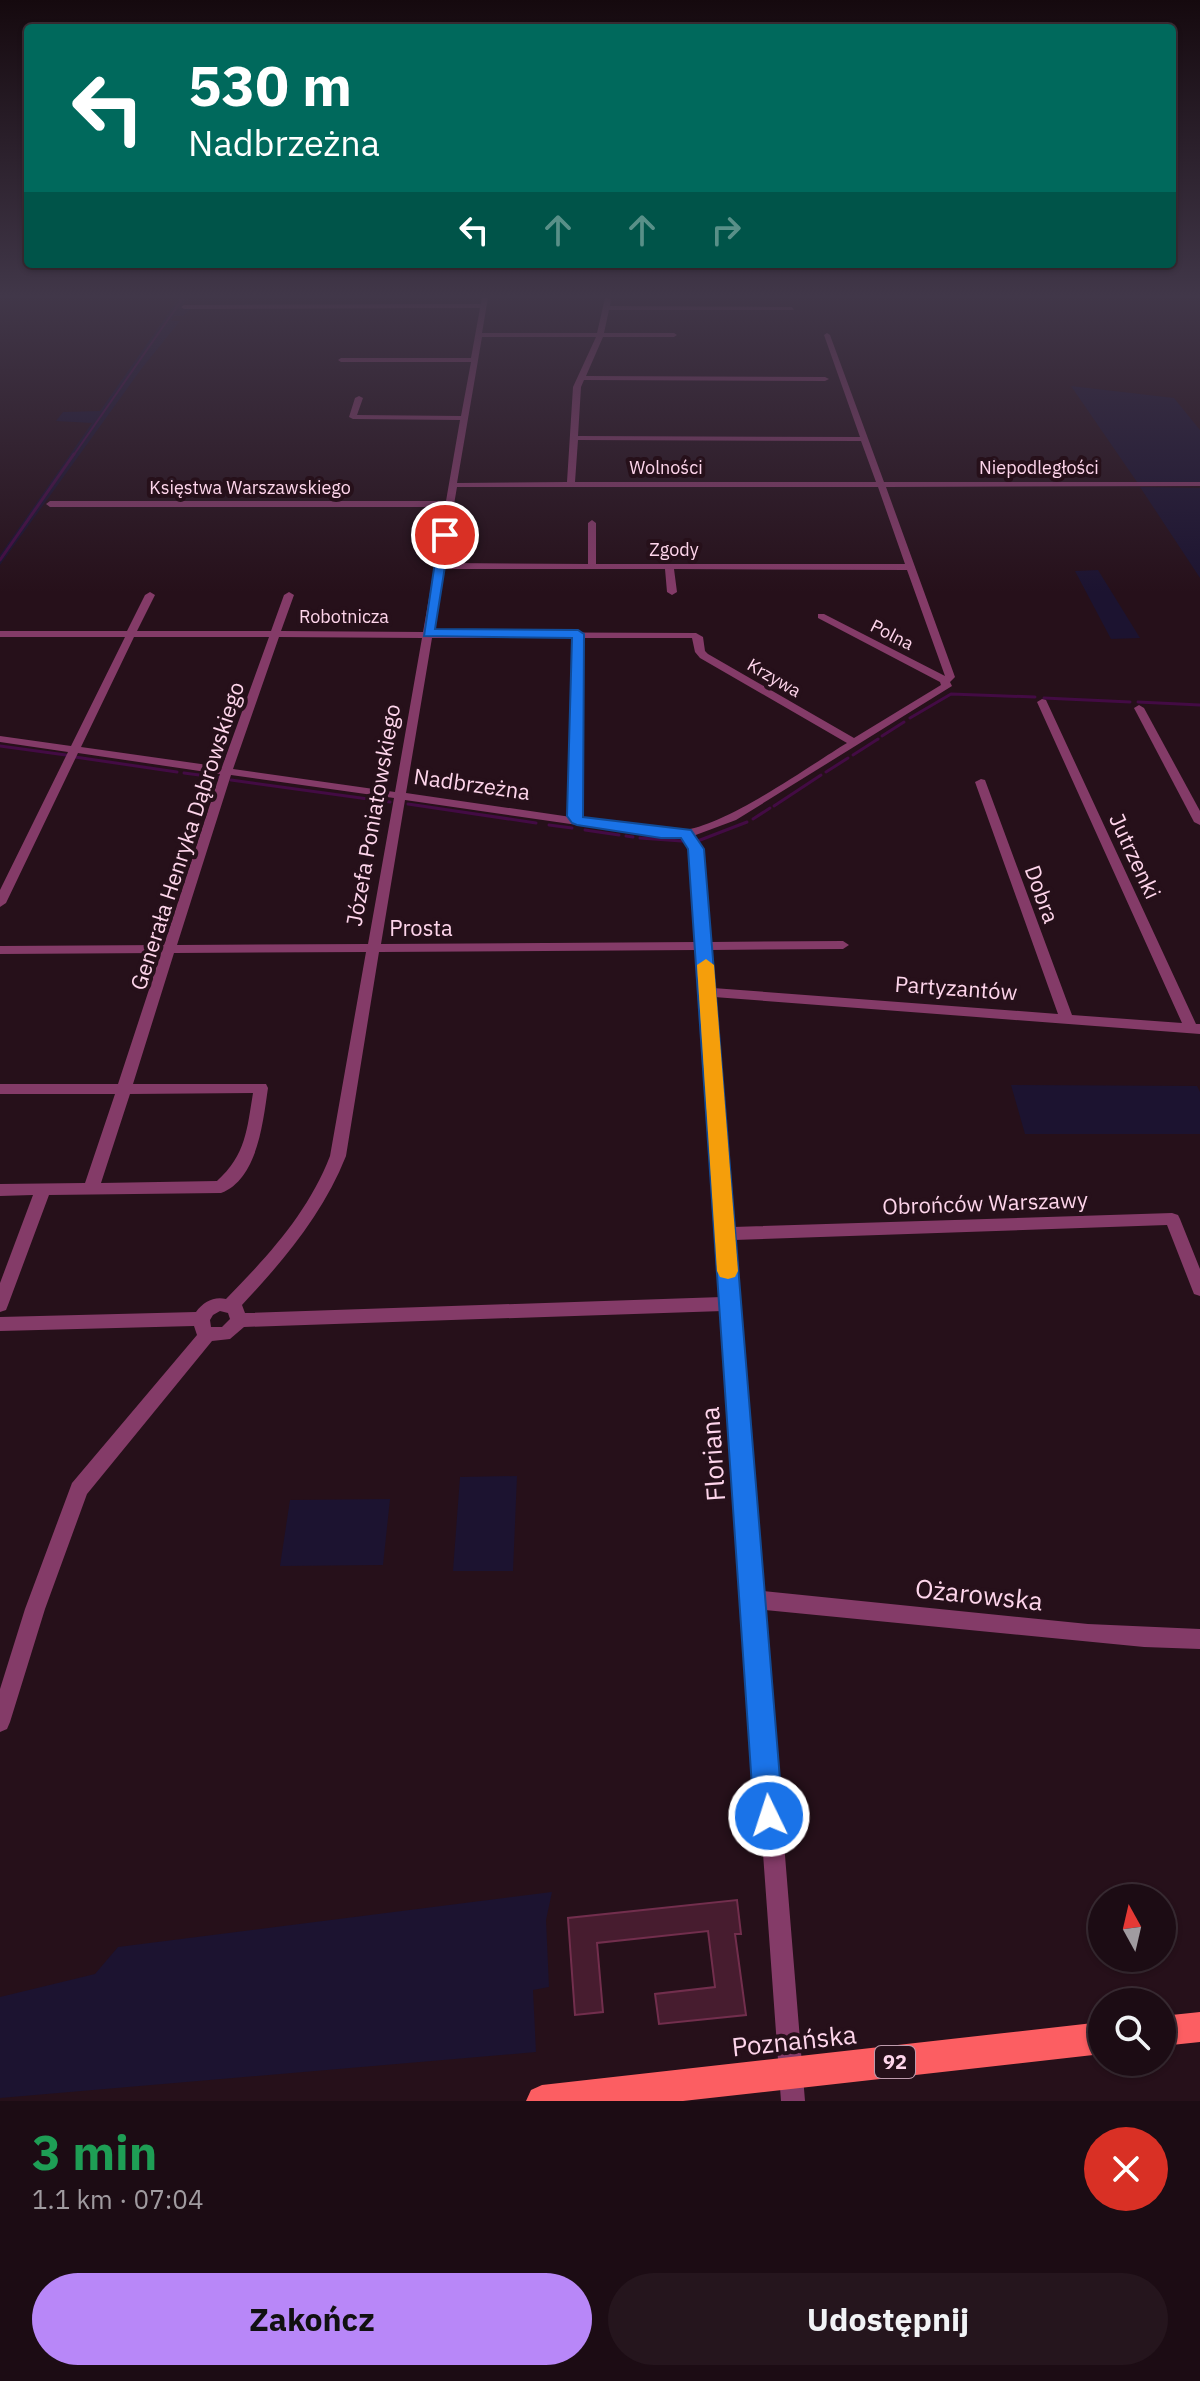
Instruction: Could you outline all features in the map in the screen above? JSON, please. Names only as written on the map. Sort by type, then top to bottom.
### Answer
[{"type":"main road","points":[[1176,2030],[1200,2027]]},
{"type":"main road","name":"Poznańska","points":[[542,2101],[792,2087],[1088,2040]]},
{"type":"street","name":"Józefa Poniatowskiego","points":[[235,1312],[307,1216],[332,1175],[341,1140],[469,396]]},
{"type":"street","points":[[571,484],[577,396]]},
{"type":"street","points":[[848,396],[950,677],[947,683]]},
{"type":"street","points":[[359,398],[353,417],[465,418]]},
{"type":"street","points":[[574,438],[862,439]]},
{"type":"street","name":"Wolności","points":[[453,485],[879,484]]},
{"type":"street","name":"Niepodległości","points":[[879,484],[1200,484]]},
{"type":"street","name":"Księstwa Warszawskiego","points":[[50,504],[450,504]]},
{"type":"street","points":[[592,523],[592,566]]},
{"type":"street","name":"Zgody","points":[[439,566],[909,567]]},
{"type":"street","points":[[669,566],[672,592]]},
{"type":"street","points":[[0,903],[150,595]]},
{"type":"street","name":"Generała Henryka Dąbrowskiego","points":[[91,1189],[227,770],[289,595]]},
{"type":"street","name":"Polna","points":[[821,616],[947,683]]},
{"type":"street","name":"Robotnicza","points":[[0,634],[689,634]]},
{"type":"street","points":[[577,820],[578,634]]},
{"type":"street","name":"Krzywa","points":[[689,634],[698,637],[700,652],[704,656],[855,743]]},
{"type":"street","name":"Nadbrzeżna","points":[[0,739],[402,794],[661,833],[691,841],[855,743],[947,683]]},
{"type":"street","name":"Jutrzenki","points":[[1042,702],[1196,1028]]},
{"type":"street","points":[[1139,708],[1200,822]]},
{"type":"street","name":"Dobra","points":[[981,782],[1066,1018]]},
{"type":"street","name":"Floriana","points":[[691,841],[708,992],[752,1600],[792,2087]]},
{"type":"street","name":"Prosta","points":[[0,950],[843,945]]},
{"type":"street","name":"Partyzantów","points":[[708,992],[1196,1028]]},
{"type":"street","points":[[0,1089],[261,1088],[249,1155],[238,1173],[221,1187],[0,1190]]},
{"type":"street","points":[[0,1305],[43,1190]]},
{"type":"street","name":"Obrońców Warszawy","points":[[725,1234],[1172,1219],[1200,1289]]},
{"type":"street","points":[[0,1722],[35,1609],[79,1489],[204,1326],[212,1306],[235,1312],[730,1304]]},
{"type":"street","points":[[0,1324],[204,1326],[225,1334],[235,1312]]},
{"type":"street","name":"Ożarowska","points":[[752,1600],[882,1610],[967,1623],[1200,1639]]},
{"type":"shaded area","points":[[110,396],[122,396],[0,565],[0,555],[92,423],[56,421],[63,412],[100,411]]},
{"type":"shaded area","points":[[1078,396],[1174,398],[1200,430],[1200,482],[1137,482]]},
{"type":"shaded area","points":[[1140,487],[1200,488],[1200,578]]},
{"type":"shaded area","points":[[1098,570],[1140,638],[1111,639],[1075,571]]},
{"type":"shaded area","points":[[1011,1085],[1197,1086],[1200,1092],[1200,1134],[1025,1134]]},
{"type":"shaded area","points":[[517,1476],[513,1571],[453,1571],[460,1477]]},
{"type":"shaded area","points":[[390,1499],[383,1565],[280,1566],[290,1500]]},
{"type":"shaded area","points":[[552,1892],[546,1920],[549,1987],[533,1990],[536,2052],[0,2098],[0,1997],[95,1974],[118,1947]]},
{"type":"building","points":[[737,1900],[741,1934],[735,1934],[746,2015],[659,2024],[655,1994],[715,1987],[708,1931],[597,1943],[603,2012],[575,2015],[568,1918]]},
{"type":"waterway","points":[[73,456],[115,396]]},
{"type":"waterway","points":[[0,560],[74,454]]},
{"type":"waterway","points":[[910,718],[951,694],[1035,697]]},
{"type":"waterway","points":[[1044,698],[1130,702]]},
{"type":"waterway","points":[[1138,702],[1200,705]]},
{"type":"waterway","points":[[882,736],[904,722]]},
{"type":"waterway","points":[[853,755],[878,739]]},
{"type":"waterway","points":[[0,746],[66,755]]},
{"type":"waterway","points":[[75,757],[177,772]]},
{"type":"waterway","points":[[826,772],[848,758]]},
{"type":"waterway","points":[[184,773],[222,778]]},
{"type":"waterway","points":[[774,806],[821,775]]},
{"type":"waterway","points":[[231,780],[390,802]]},
{"type":"waterway","points":[[408,804],[536,823]]},
{"type":"waterway","points":[[753,819],[770,808]]},
{"type":"waterway","points":[[640,838],[695,842],[747,822]]},
{"type":"waterway","points":[[549,825],[572,828]]},
{"type":"waterway","points":[[585,830],[619,835]]},
{"type":"waterway","points":[[626,836],[633,837]]},
{"type":"slow traffic","points":[[706,965],[728,1271]]},
{"type":"route","points":[[445,535],[428,633],[578,634],[577,820],[686,834],[696,849],[769,1816]]}]
